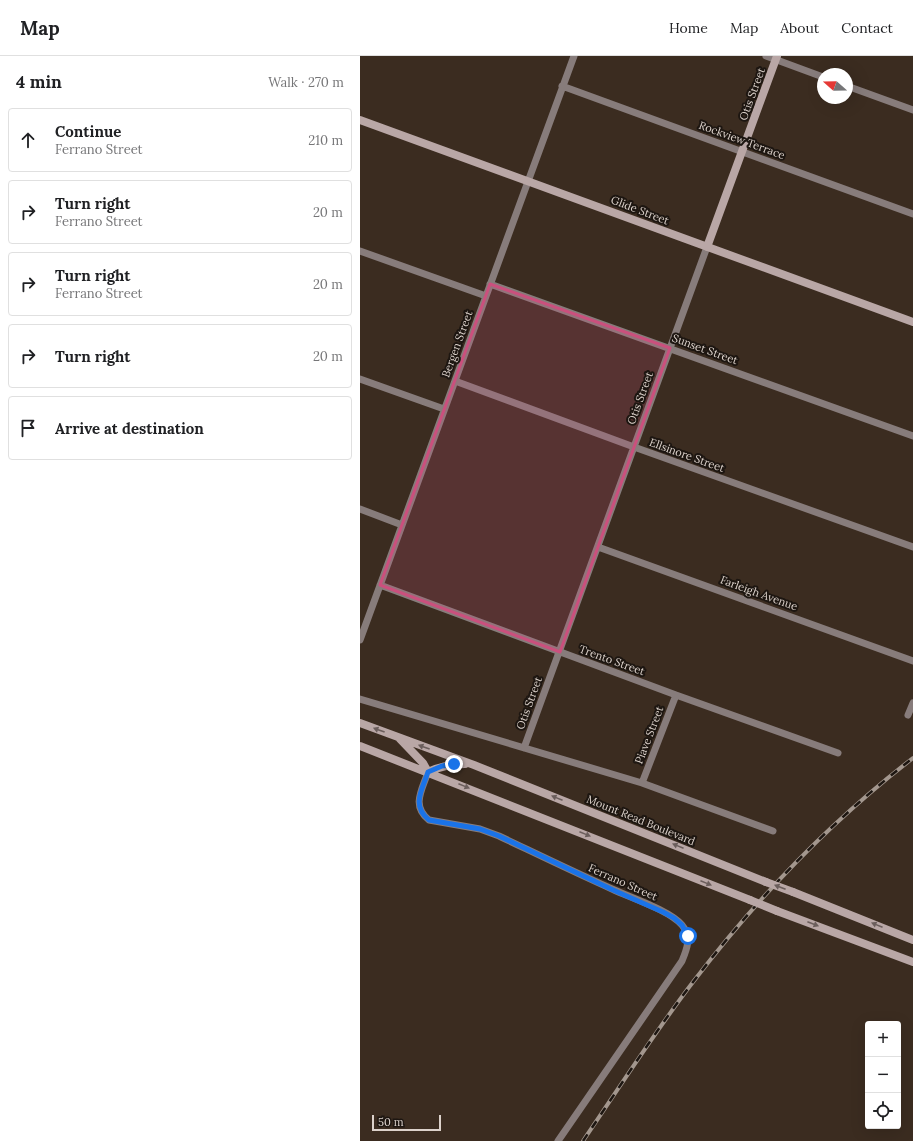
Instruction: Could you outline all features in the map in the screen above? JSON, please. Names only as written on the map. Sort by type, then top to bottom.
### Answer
[{"type":"main road","name":"Otis Street","points":[[707,247],[777,58]]},
{"type":"main road","name":"Glide Street","points":[[360,120],[528,180],[913,322]]},
{"type":"main road","name":"Mount Read Boulevard","points":[[360,723],[474,765],[913,940]]},
{"type":"main road","points":[[398,737],[423,763],[428,772]]},
{"type":"main road","points":[[360,746],[776,911],[913,962]]},
{"type":"main road","points":[[428,772],[448,765],[474,765]]},
{"type":"street","name":"Bergen Street","points":[[360,640],[574,56]]},
{"type":"street","points":[[766,56],[777,58],[817,75]]},
{"type":"street","name":"Rockview Terrace","points":[[562,86],[913,214]]},
{"type":"street","points":[[853,88],[913,110]]},
{"type":"street","name":"Otis Street","points":[[524,748],[707,247]]},
{"type":"street","points":[[360,250],[486,296]]},
{"type":"street","name":"Sunset Street","points":[[490,284],[913,436]]},
{"type":"street","points":[[360,379],[444,409]]},
{"type":"street","name":"Ellsinore Street","points":[[455,381],[913,547]]},
{"type":"street","points":[[360,509],[402,524]]},
{"type":"street","name":"Farleigh Avenue","points":[[598,547],[913,661]]},
{"type":"street","name":"Trento Street","points":[[380,585],[676,695],[838,753]]},
{"type":"street","name":"Piave Street","points":[[642,783],[676,695]]},
{"type":"street","points":[[360,700],[642,783],[773,831]]},
{"type":"street","points":[[908,715],[913,703]]},
{"type":"street","name":"Ferrano Street","points":[[428,772],[418,799],[419,808],[423,815],[429,820],[480,829],[499,836],[663,912],[674,918],[682,925],[688,936],[688,948],[682,961],[558,1141]]},
{"type":"highlighted area","points":[[490,284],[670,348],[560,652],[380,585]]},
{"type":"railway","points":[[583,1141],[679,1001],[717,951],[796,862],[853,808],[913,758]]},
{"type":"route","points":[[454,764],[442,766],[428,772],[418,799],[419,808],[423,815],[429,820],[480,829],[499,836],[663,912],[674,918],[682,925],[688,936]]}]
